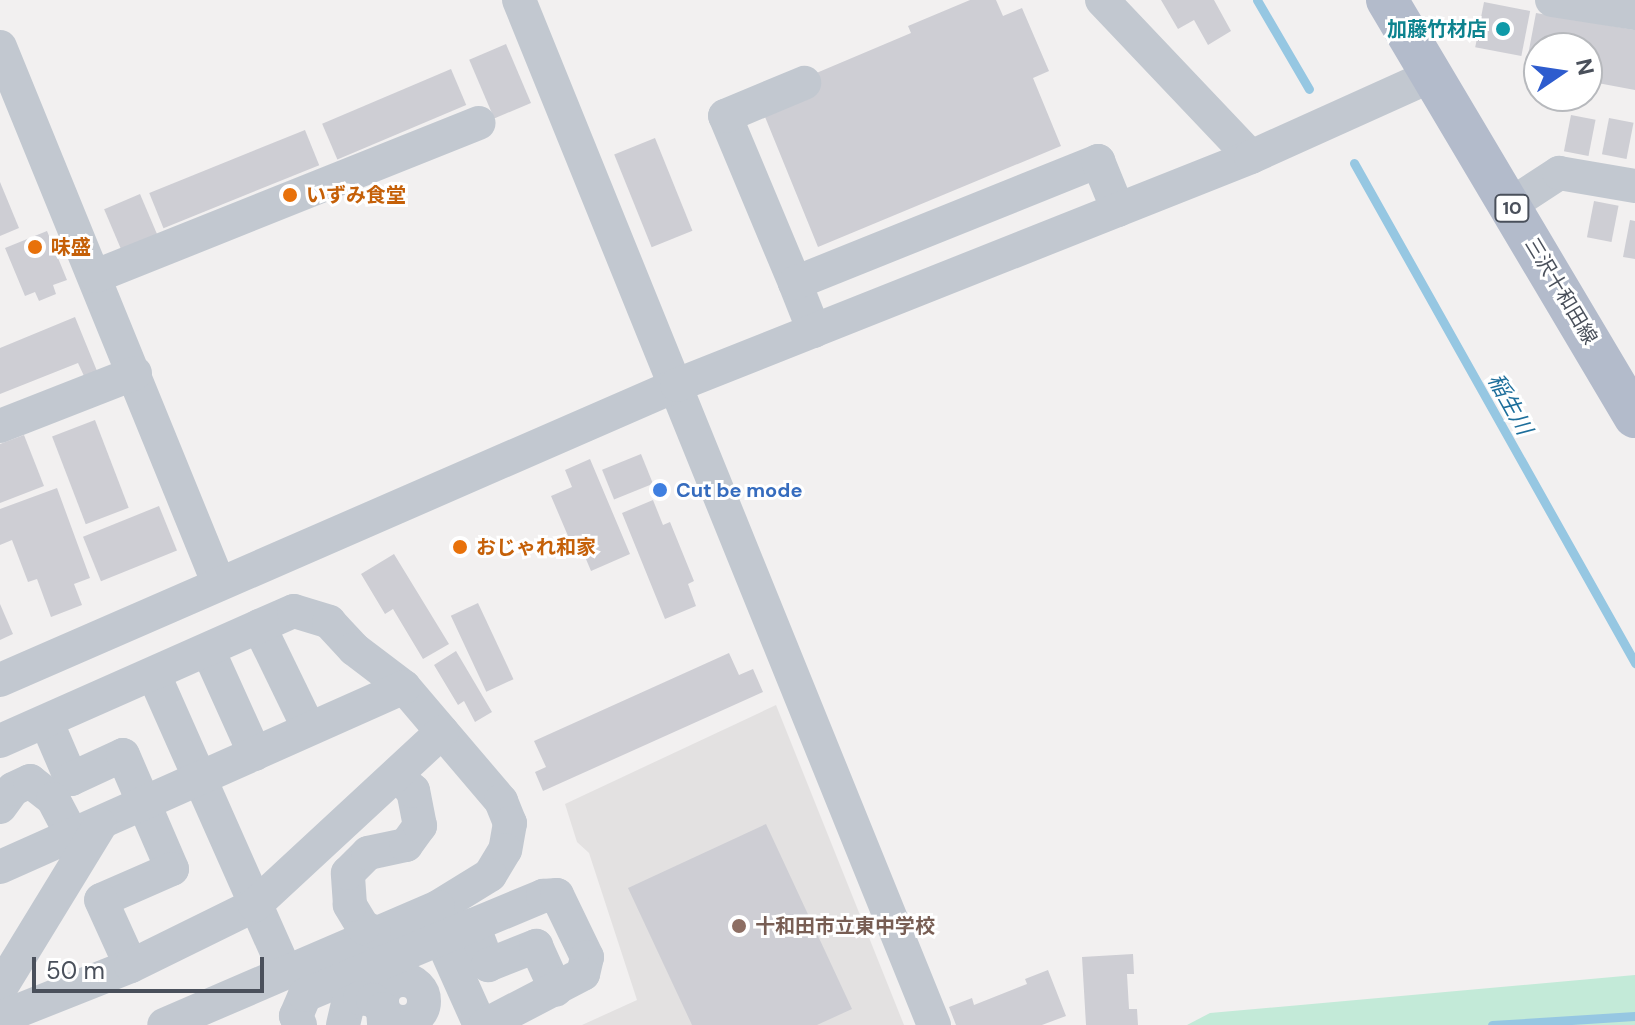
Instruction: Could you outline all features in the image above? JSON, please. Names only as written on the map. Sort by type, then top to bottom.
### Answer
[{"type":"main road","name":"三沢十和田線","points":[[1387,0],[1635,417]]},
{"type":"street","points":[[519,0],[934,1025]]},
{"type":"street","points":[[1102,0],[1117,21],[1251,157]]},
{"type":"street","points":[[1552,0],[1635,13]]},
{"type":"street","points":[[0,47],[12,110],[96,276],[218,582]]},
{"type":"street","points":[[0,680],[218,582],[677,385],[1251,157],[1433,75]]},
{"type":"street","points":[[804,83],[725,116],[814,331]]},
{"type":"street","points":[[96,276],[479,123]]},
{"type":"street","points":[[795,283],[1098,161],[1118,210]]},
{"type":"street","points":[[1510,205],[1559,173],[1635,186]]},
{"type":"street","points":[[0,426],[135,373]]},
{"type":"street","points":[[0,741],[47,723],[294,611],[329,622],[354,649],[404,687],[501,801],[510,823],[505,850],[490,875],[438,907],[164,1025]]},
{"type":"street","points":[[259,626],[293,674],[309,729]]},
{"type":"street","points":[[208,650],[239,698],[255,754]]},
{"type":"street","points":[[154,675],[285,971]]},
{"type":"street","points":[[0,867],[404,687]]},
{"type":"street","points":[[47,723],[71,779],[123,755],[172,869],[101,900],[131,966]]},
{"type":"street","points":[[0,1018],[131,966],[255,905],[442,732]]},
{"type":"street","points":[[374,932],[363,927],[350,905],[348,873],[368,853],[406,845],[420,826],[413,791],[397,775]]},
{"type":"street","points":[[0,807],[13,789],[30,781],[86,831]]},
{"type":"street","points":[[0,989],[86,831]]},
{"type":"street","points":[[300,1025],[296,1016],[305,995],[441,938],[473,925],[557,895],[587,957],[583,974],[482,1025],[441,938]]},
{"type":"street","points":[[473,925],[488,965],[536,946],[556,990]]},
{"type":"street","points":[[384,1017],[381,996],[388,985],[401,979],[414,982],[423,992],[459,978]]},
{"type":"street","points":[[343,1025],[348,1004],[360,998],[373,1000],[384,1017]]},
{"type":"shaded area","name":"十和田市立東中学校","points":[[776,705],[904,1025],[582,1025],[637,1000],[589,853],[577,842],[565,804]]},
{"type":"green space","points":[[1635,975],[1635,1025],[1187,1025],[1210,1013]]},
{"type":"building","points":[[970,0],[996,0],[1003,16],[1022,8],[1049,71],[1033,78],[1061,146],[818,247],[763,112],[820,88],[814,74],[911,33],[908,26]]},
{"type":"building","points":[[1161,0],[1214,0],[1231,31],[1208,45],[1194,20],[1178,29]]},
{"type":"building","name":"加藤竹材店","points":[[1484,2],[1530,11],[1526,32],[1523,32],[1521,56],[1475,47]]},
{"type":"building","points":[[1536,13],[1635,30],[1635,90],[1603,84],[1603,32],[1532,32]]},
{"type":"building","points":[[506,44],[531,103],[494,119],[469,60]]},
{"type":"building","points":[[451,69],[466,105],[337,160],[322,124]]},
{"type":"building","points":[[1571,115],[1596,120],[1588,156],[1564,151]]},
{"type":"building","points":[[1609,118],[1634,123],[1626,159],[1602,154]]},
{"type":"building","points":[[305,130],[319,165],[163,228],[149,193]]},
{"type":"building","points":[[655,138],[692,231],[652,247],[614,154]]},
{"type":"building","points":[[0,182],[19,228],[0,236]]},
{"type":"building","points":[[140,194],[157,235],[121,250],[104,209]]},
{"type":"building","points":[[1594,201],[1619,206],[1611,242],[1587,237]]},
{"type":"building","points":[[1630,220],[1635,221],[1635,259],[1623,257]]},
{"type":"building","points":[[47,231],[67,280],[53,285],[56,294],[39,301],[35,292],[25,296],[5,248]]},
{"type":"building","points":[[75,317],[97,371],[84,376],[78,363],[0,394],[0,348]]},
{"type":"building","points":[[95,420],[129,508],[86,524],[52,436]]},
{"type":"building","points":[[24,435],[44,486],[0,503],[0,444]]},
{"type":"building","points":[[641,454],[653,484],[614,499],[602,470]]},
{"type":"building","points":[[590,459],[630,554],[591,571],[578,540],[571,543],[551,496],[572,487],[565,470]]},
{"type":"building","points":[[57,488],[90,578],[74,584],[82,605],[51,617],[37,579],[28,582],[12,540],[0,545],[0,509]]},
{"type":"building","points":[[653,500],[663,525],[670,522],[694,581],[688,584],[696,606],[665,619],[622,513]]},
{"type":"building","points":[[159,506],[177,551],[101,581],[83,537]]},
{"type":"building","points":[[394,554],[449,644],[423,659],[393,609],[385,614],[361,574]]},
{"type":"building","points":[[478,603],[513,679],[486,692],[451,616]]},
{"type":"building","points":[[0,604],[13,634],[0,640]]},
{"type":"building","points":[[456,651],[492,712],[475,722],[464,701],[458,705],[434,665]]},
{"type":"building","points":[[729,653],[739,675],[753,669],[763,692],[543,791],[535,772],[546,767],[534,741]]},
{"type":"building","points":[[766,824],[852,1009],[817,1025],[692,1025],[628,888]]},
{"type":"building","points":[[1133,954],[1134,974],[1127,974],[1129,1009],[1137,1009],[1138,1025],[1086,1025],[1082,957]]},
{"type":"building","points":[[1048,970],[1066,1016],[1042,1025],[956,1025],[949,1007],[972,998],[974,1005],[1027,984],[1025,979]]},
{"type":"waterway","name":"稲生川","points":[[1257,0],[1309,89]]},
{"type":"waterway","name":"稲生川","points":[[1354,163],[1635,663]]},
{"type":"waterway","points":[[1492,1025],[1635,1016]]},
{"type":"place","name":"加藤竹材店","points":[[1503,29]]},
{"type":"place","name":"いずみ食堂","points":[[290,195]]},
{"type":"place","name":"味盛","points":[[35,247]]},
{"type":"place","name":"Cut be mode","points":[[660,490]]},
{"type":"place","name":"おじゃれ和家","points":[[460,547]]},
{"type":"place","name":"十和田市立東中学校","points":[[739,926]]}]
